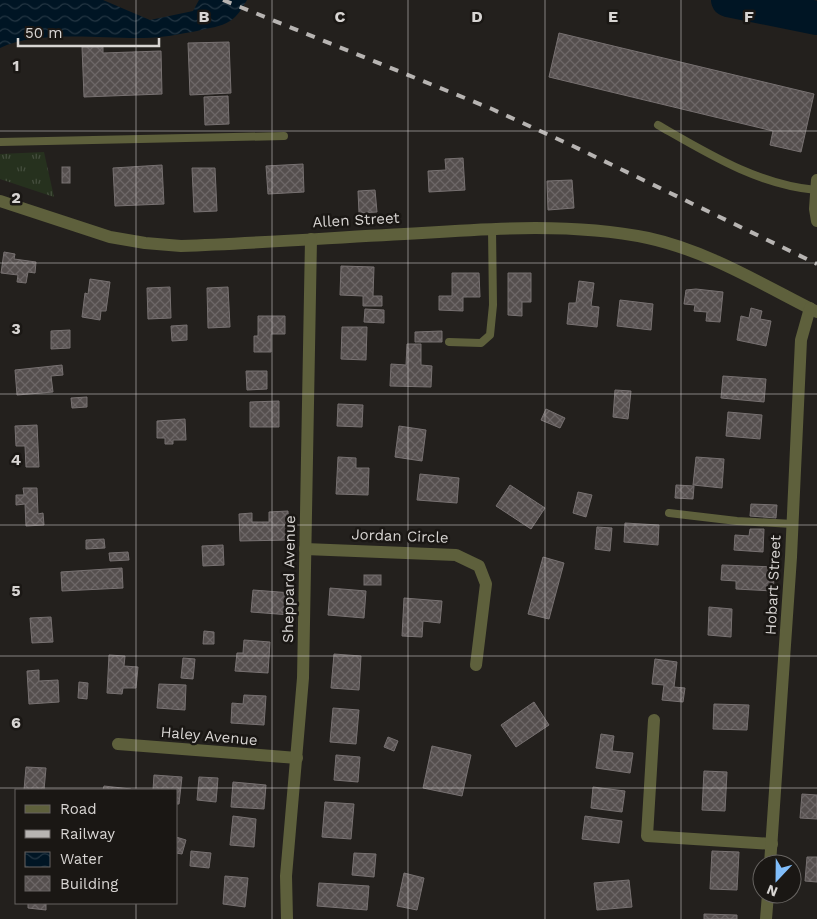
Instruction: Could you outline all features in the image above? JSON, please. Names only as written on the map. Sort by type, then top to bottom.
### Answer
[{"type":"street","points":[[816,185],[817,221]]},
{"type":"street","name":"Allen Street","points":[[0,201],[92,232],[137,242],[181,246],[492,229],[587,231],[630,235],[668,243],[717,262],[813,310]]},
{"type":"street","name":"Sheppard Avenue","points":[[287,919],[286,876],[303,678],[311,239]]},
{"type":"street","name":"Hobart Street","points":[[771,854],[793,524],[801,340],[813,310]]},
{"type":"street","name":"Jordan Circle","points":[[305,549],[447,554],[473,561],[483,571],[486,584],[476,665]]},
{"type":"street","points":[[654,720],[647,836],[772,844]]},
{"type":"street","name":"Haley Avenue","points":[[118,744],[297,758]]},
{"type":"street","points":[[766,919],[767,904]]},
{"type":"lane","points":[[658,125],[735,168],[792,187],[816,185]]},
{"type":"lane","points":[[0,142],[284,136]]},
{"type":"lane","points":[[449,342],[481,343],[490,335],[493,305],[492,229]]},
{"type":"lane","points":[[669,513],[737,522],[793,524]]},
{"type":"green space","points":[[44,152],[54,197],[0,179],[0,154]]},
{"type":"water","points":[[0,0],[103,0],[150,20],[193,11],[199,0],[247,0],[238,14],[230,21],[219,26],[197,31],[151,38],[51,37],[15,42],[0,48]]},
{"type":"building","points":[[559,33],[814,94],[801,152],[770,145],[773,131],[549,77]]},
{"type":"building","points":[[229,42],[231,93],[190,95],[188,43]]},
{"type":"building","points":[[82,47],[103,47],[103,53],[161,51],[162,94],[84,97]]},
{"type":"building","points":[[228,96],[229,124],[205,125],[204,97]]},
{"type":"building","points":[[463,158],[465,190],[429,192],[428,171],[446,170],[445,159]]},
{"type":"building","points":[[303,164],[304,192],[268,194],[266,166]]},
{"type":"building","points":[[162,165],[164,204],[115,206],[113,168]]},
{"type":"building","points":[[62,167],[70,167],[70,183],[62,183]]},
{"type":"building","points":[[192,168],[215,168],[217,211],[194,212]]},
{"type":"building","points":[[572,180],[574,208],[548,210],[547,181]]},
{"type":"building","points":[[375,190],[377,212],[359,213],[358,191]]},
{"type":"building","points":[[4,252],[15,254],[14,259],[36,262],[35,273],[28,272],[26,283],[17,282],[18,275],[1,273]]},
{"type":"building","points":[[341,266],[374,267],[373,296],[382,296],[382,306],[363,306],[363,296],[340,295]]},
{"type":"building","points":[[452,273],[479,273],[480,297],[463,297],[463,311],[439,310],[439,296],[452,296]]},
{"type":"building","points":[[508,273],[531,273],[531,302],[522,302],[522,316],[508,315]]},
{"type":"building","points":[[90,279],[110,282],[106,311],[101,311],[100,320],[82,317],[85,293],[88,294]]},
{"type":"building","points":[[579,281],[594,283],[591,306],[599,307],[597,327],[567,324],[569,303],[576,303]]},
{"type":"building","points":[[170,287],[171,318],[148,319],[147,288]]},
{"type":"building","points":[[228,287],[230,327],[208,328],[207,288]]},
{"type":"building","points":[[696,289],[723,292],[720,322],[706,321],[707,312],[694,311],[695,305],[684,304],[686,290]]},
{"type":"building","points":[[620,300],[653,304],[651,330],[617,326]]},
{"type":"building","points":[[751,308],[762,311],[760,319],[771,321],[766,346],[737,340],[741,316],[749,318]]},
{"type":"building","points":[[365,309],[384,310],[384,323],[364,322]]},
{"type":"building","points":[[258,316],[285,316],[285,334],[271,334],[271,352],[254,352],[254,336],[258,336]]},
{"type":"building","points":[[187,325],[187,340],[172,341],[171,326]]},
{"type":"building","points":[[342,327],[367,327],[366,360],[341,359]]},
{"type":"building","points":[[70,330],[70,348],[51,349],[51,331]]},
{"type":"building","points":[[442,331],[442,342],[415,342],[415,332]]},
{"type":"building","points":[[407,344],[421,344],[421,365],[432,366],[431,387],[390,386],[391,364],[406,365]]},
{"type":"building","points":[[62,365],[63,375],[51,376],[53,392],[17,395],[15,370]]},
{"type":"building","points":[[246,371],[267,371],[267,389],[247,390]]},
{"type":"building","points":[[723,376],[766,379],[764,402],[721,398]]},
{"type":"building","points":[[615,390],[631,391],[628,419],[613,417]]},
{"type":"building","points":[[87,397],[87,407],[72,408],[71,398]]},
{"type":"building","points":[[279,401],[279,427],[250,427],[250,402]]},
{"type":"building","points":[[338,404],[363,405],[362,427],[337,426]]},
{"type":"building","points":[[546,409],[565,418],[560,428],[541,420]]},
{"type":"building","points":[[728,412],[762,415],[760,439],[726,436]]},
{"type":"building","points":[[185,419],[186,440],[173,440],[173,444],[165,444],[165,438],[157,438],[157,421]]},
{"type":"building","points":[[37,425],[39,467],[26,467],[25,446],[16,446],[15,426]]},
{"type":"building","points":[[399,426],[426,430],[422,461],[395,457]]},
{"type":"building","points":[[338,457],[356,458],[356,468],[369,468],[368,495],[336,494]]},
{"type":"building","points":[[696,457],[724,459],[722,488],[693,485]]},
{"type":"building","points":[[420,474],[459,478],[457,503],[417,500]]},
{"type":"building","points":[[510,485],[545,508],[531,529],[496,506]]},
{"type":"building","points":[[676,485],[694,486],[693,499],[675,498]]},
{"type":"building","points":[[23,488],[37,488],[38,514],[43,513],[44,525],[26,526],[25,504],[16,505],[16,495],[24,495]]},
{"type":"building","points":[[578,492],[592,495],[586,517],[573,513]]},
{"type":"building","points":[[751,504],[777,505],[776,518],[750,516]]},
{"type":"building","points":[[288,511],[289,540],[240,541],[239,514],[252,513],[252,522],[269,522],[269,512]]},
{"type":"building","points":[[625,523],[659,525],[658,545],[624,542]]},
{"type":"building","points":[[597,527],[612,528],[610,551],[595,549]]},
{"type":"building","points":[[750,529],[764,529],[763,552],[734,550],[735,535],[749,536]]},
{"type":"building","points":[[104,539],[105,548],[86,549],[86,540]]},
{"type":"building","points":[[223,545],[224,565],[203,566],[202,546]]},
{"type":"building","points":[[128,552],[129,560],[110,561],[109,553]]},
{"type":"building","points":[[543,557],[564,563],[549,619],[528,614]]},
{"type":"building","points":[[722,565],[775,567],[773,591],[736,589],[736,581],[721,580]]},
{"type":"building","points":[[122,568],[123,588],[62,591],[61,572]]},
{"type":"building","points":[[364,575],[381,575],[381,585],[364,585]]},
{"type":"building","points":[[330,588],[366,591],[364,618],[328,615]]},
{"type":"building","points":[[253,590],[292,593],[290,615],[251,612]]},
{"type":"building","points":[[404,598],[442,601],[440,623],[423,621],[422,637],[402,636]]},
{"type":"building","points":[[709,607],[732,609],[731,637],[708,635]]},
{"type":"building","points":[[51,617],[53,642],[32,643],[30,618]]},
{"type":"building","points":[[204,631],[214,632],[214,644],[203,644]]},
{"type":"building","points":[[244,640],[270,642],[268,673],[235,671],[237,653],[243,653]]},
{"type":"building","points":[[334,654],[361,656],[359,690],[331,688]]},
{"type":"building","points":[[109,655],[125,656],[124,666],[138,667],[136,688],[123,688],[122,694],[107,693]]},
{"type":"building","points":[[183,658],[195,659],[193,679],[181,678]]},
{"type":"building","points":[[655,659],[677,662],[674,687],[685,688],[683,702],[662,700],[664,685],[652,684]]},
{"type":"building","points":[[39,670],[39,681],[58,680],[59,702],[29,704],[27,671]]},
{"type":"building","points":[[79,682],[88,683],[87,699],[78,698]]},
{"type":"building","points":[[159,684],[186,685],[185,710],[157,708]]},
{"type":"building","points":[[244,695],[266,696],[264,725],[231,723],[232,703],[243,704]]},
{"type":"building","points":[[534,702],[549,725],[516,747],[501,725]]},
{"type":"building","points":[[714,704],[749,705],[747,730],[713,729]]},
{"type":"building","points":[[333,708],[359,710],[356,744],[330,742]]},
{"type":"building","points":[[601,734],[614,736],[612,751],[633,753],[630,773],[596,768]]},
{"type":"building","points":[[388,737],[398,741],[394,751],[384,747]]},
{"type":"building","points":[[432,746],[471,755],[462,796],[423,788]]},
{"type":"building","points":[[336,755],[360,757],[358,782],[334,780]]},
{"type":"building","points":[[26,767],[46,768],[44,789],[24,789]]},
{"type":"building","points":[[704,771],[727,772],[725,811],[702,810]]},
{"type":"building","points":[[154,775],[182,777],[179,804],[178,789],[153,789]]},
{"type":"building","points":[[199,777],[218,778],[216,802],[197,800]]},
{"type":"building","points":[[233,782],[266,785],[264,809],[231,807]]},
{"type":"building","points":[[104,786],[131,789],[103,789]]},
{"type":"building","points":[[593,787],[625,791],[622,812],[591,808]]},
{"type":"building","points":[[802,794],[817,795],[817,819],[800,818]]},
{"type":"building","points":[[325,802],[354,804],[351,839],[322,837]]},
{"type":"building","points":[[233,816],[256,819],[254,847],[230,845]]},
{"type":"building","points":[[585,816],[622,821],[619,843],[582,839]]},
{"type":"building","points":[[178,838],[186,840],[182,854],[178,853]]},
{"type":"building","points":[[191,851],[211,853],[209,868],[190,866]]},
{"type":"building","points":[[712,851],[739,852],[737,890],[710,889]]},
{"type":"building","points":[[354,853],[376,854],[374,877],[352,875]]},
{"type":"building","points":[[807,857],[817,857],[817,882],[805,881]]},
{"type":"building","points":[[404,873],[424,878],[417,910],[397,906]]},
{"type":"building","points":[[225,876],[248,878],[245,907],[223,904]]},
{"type":"building","points":[[629,880],[632,907],[597,910],[594,883]]},
{"type":"building","points":[[319,883],[369,886],[367,910],[317,906]]},
{"type":"building","points":[[28,904],[46,904],[46,910],[28,908]]},
{"type":"building","points":[[704,914],[737,915],[737,919],[704,919]]},
{"type":"waterway","points":[[728,0],[817,18]]},
{"type":"railway","points":[[223,0],[492,109],[817,264]]}]
